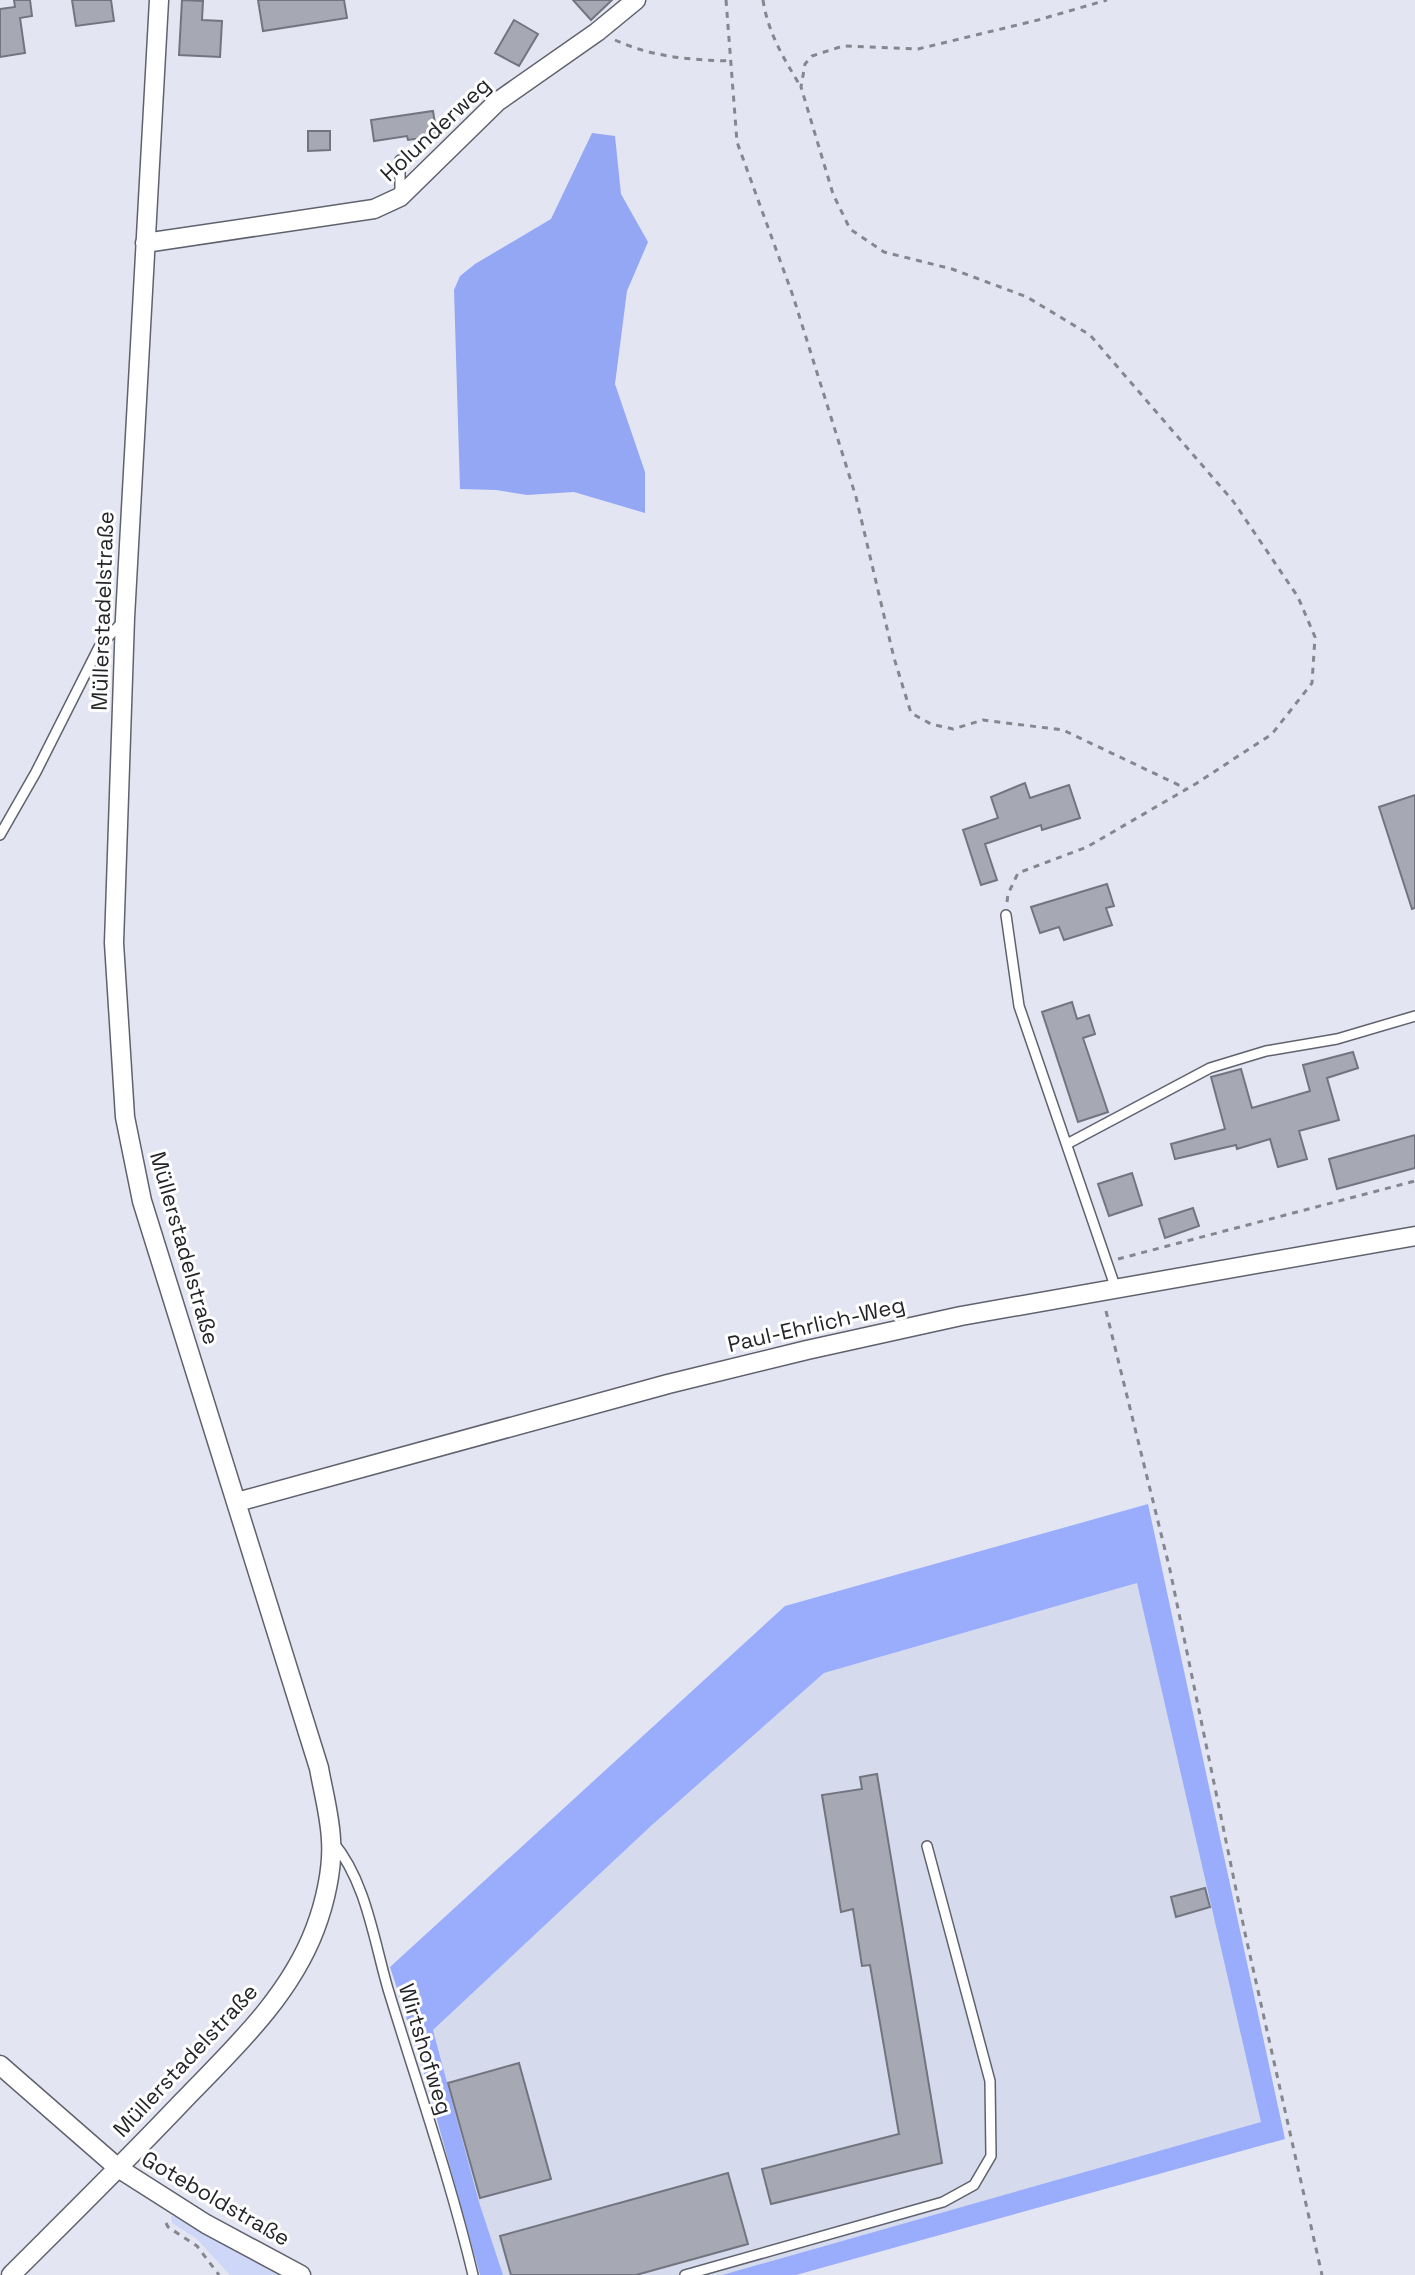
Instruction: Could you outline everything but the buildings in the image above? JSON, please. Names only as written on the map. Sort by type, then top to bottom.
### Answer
[{"type":"street","name":"Müllerstadelstraße","points":[[11,2275],[247,2034],[291,1975],[315,1929],[326,1889],[331,1841],[319,1768],[142,1201],[125,1117],[114,943],[125,618],[159,0]]},
{"type":"street","name":"Holunderweg","points":[[145,243],[374,209],[400,197],[497,102],[597,32],[636,0]]},
{"type":"street","name":"Paul-Ehrlich-Weg","points":[[237,1502],[668,1384],[807,1350],[961,1316],[1415,1236]]},
{"type":"street","name":"Goteboldstraße","points":[[0,2065],[118,2168],[166,2201],[301,2275]]},
{"type":"lane","points":[[400,160],[400,197]]},
{"type":"lane","points":[[0,835],[36,772],[99,647],[125,618]]},
{"type":"lane","points":[[1006,915],[1019,1006],[1107,1262],[1109,1290]]},
{"type":"lane","points":[[1067,1144],[1210,1068],[1266,1051],[1337,1039],[1415,1016]]},
{"type":"lane","name":"Wirtshofweg","points":[[331,1841],[347,1859],[368,1919],[449,2181],[473,2275]]},
{"type":"lane","points":[[685,2275],[943,2202],[974,2185],[991,2156],[990,2081],[927,1846]]},
{"type":"path","points":[[726,0],[737,142],[793,296],[856,497],[894,658],[911,713],[931,724],[953,729],[983,720],[1063,730],[1186,789]]},
{"type":"path","points":[[763,0],[771,32],[801,87],[833,194],[850,229],[884,252],[952,269],[1027,297],[1090,335],[1233,501],[1298,597],[1315,637],[1312,683],[1272,734],[1087,847],[1018,873],[1008,894],[1006,915]]},
{"type":"path","points":[[801,87],[805,64],[812,56],[843,46],[918,49],[1107,0]]},
{"type":"path","points":[[597,32],[643,53],[697,61],[731,61]]},
{"type":"path","points":[[1107,1262],[1415,1181]]},
{"type":"path","points":[[1109,1290],[1245,1933],[1322,2275]]},
{"type":"path","points":[[166,2201],[162,2214],[168,2227],[197,2246],[219,2275]]},
{"type":"shaded area","points":[[592,133],[615,136],[621,194],[648,242],[627,291],[615,384],[645,472],[645,513],[574,492],[527,495],[460,489],[454,290],[460,276],[475,264],[551,219]]},
{"type":"shaded area","points":[[1148,1504],[1285,2139],[796,2275],[722,2275],[1261,2122],[1137,1583],[824,1673],[652,1825],[433,2030],[479,2202],[503,2275],[480,2275],[422,2066],[390,1967],[785,1606]]},
{"type":"shaded area","points":[[1138,1583],[1262,2122],[722,2275],[503,2275],[479,2202],[433,2030],[652,1825],[824,1673]]},
{"type":"shaded area","points":[[171,2215],[282,2275],[230,2275],[197,2239],[172,2223]]}]
